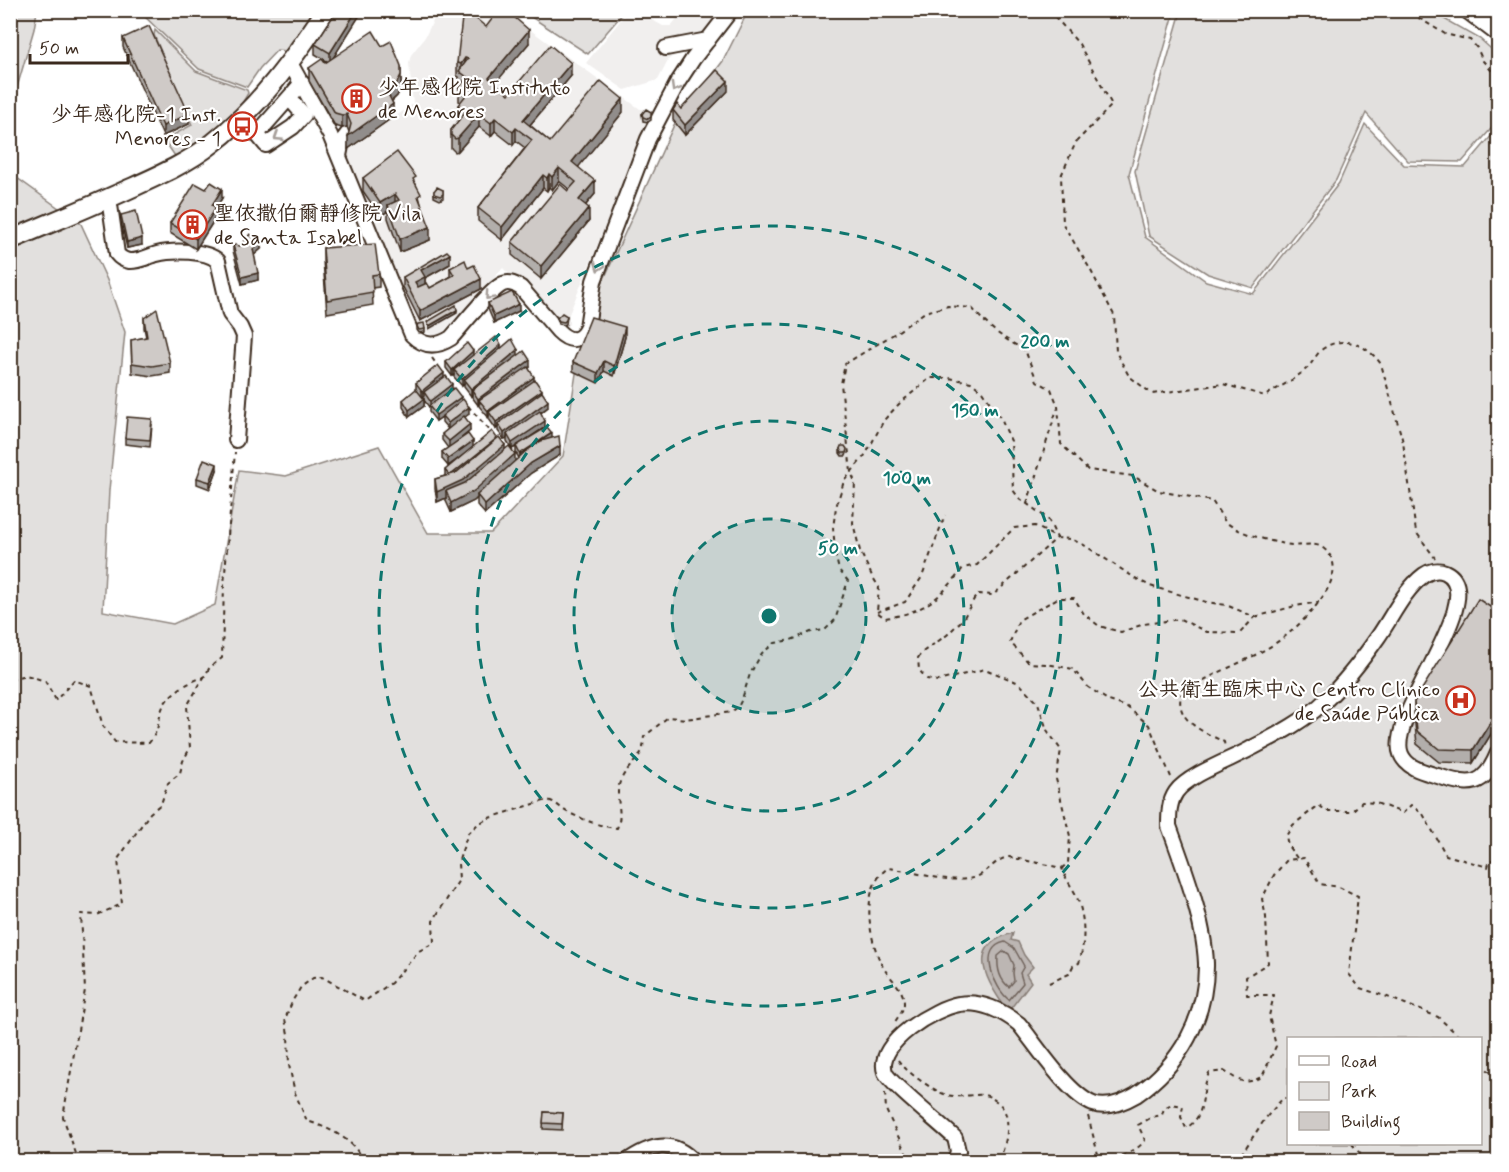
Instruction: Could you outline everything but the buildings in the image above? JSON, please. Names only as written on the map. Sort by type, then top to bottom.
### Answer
[{"type":"main road","points":[[10,240],[156,177],[214,143],[246,114],[290,63],[326,10]]},
{"type":"main road","points":[[1469,10],[1498,32]]},
{"type":"street","points":[[290,63],[328,132],[407,327],[418,342],[435,345],[451,338],[497,288],[508,283],[516,284],[521,288],[564,337],[573,340],[578,339],[587,327],[594,281],[648,139],[678,82],[731,10]]},
{"type":"street","points":[[666,48],[708,40]]},
{"type":"street","points":[[289,98],[302,83]]},
{"type":"street","points":[[109,198],[117,254],[121,258],[131,261],[160,253],[199,253],[213,256],[218,261],[230,315],[244,336],[236,440]]},
{"type":"street","points":[[955,1161],[958,1151],[955,1138],[886,1076],[883,1060],[891,1045],[927,1016],[942,1009],[961,1004],[983,1006],[1001,1012],[1019,1024],[1070,1087],[1084,1099],[1103,1106],[1117,1104],[1130,1099],[1146,1088],[1167,1069],[1185,1045],[1201,1004],[1206,965],[1202,926],[1169,826],[1168,814],[1177,790],[1189,781],[1258,745],[1314,712],[1344,682],[1421,577],[1433,571],[1447,573],[1456,584],[1458,591],[1449,629],[1399,736],[1398,745],[1401,754],[1413,768],[1465,784],[1474,783],[1489,773],[1498,753]]},
{"type":"street","points":[[626,1161],[654,1147],[668,1146],[682,1151],[694,1161]]},
{"type":"path","points":[[1049,10],[1079,44],[1112,105],[1076,142],[1060,176],[1063,224],[1114,315],[1116,352],[1129,376],[1152,394],[1223,384],[1266,396],[1308,368],[1314,357],[1324,348],[1336,343],[1350,342],[1362,346],[1373,353],[1381,364],[1388,386],[1404,442],[1416,532],[1447,573]]},
{"type":"path","points":[[1393,10],[1414,15],[1445,34],[1470,40],[1483,61],[1498,78]]},
{"type":"path","points":[[877,612],[879,587],[860,551],[853,523],[855,482],[851,472],[841,384],[844,364],[925,312],[948,306],[972,308],[988,327],[1004,340],[1025,350],[1036,381],[1051,389],[1058,406],[1061,444],[1088,470],[1133,476],[1159,491],[1212,501],[1225,521],[1237,531],[1294,546],[1306,544],[1323,548],[1332,561],[1333,576],[1313,612],[1271,647],[1206,678],[1181,695],[1179,703],[1185,719],[1224,742],[1227,760]]},
{"type":"path","points":[[432,359],[444,375]]},
{"type":"path","points":[[361,1161],[361,1155],[357,1150],[340,1136],[324,1126],[307,1121],[295,1093],[289,1065],[285,1019],[301,987],[312,978],[322,977],[365,1001],[391,983],[419,951],[434,943],[433,921],[459,880],[458,863],[462,846],[468,833],[478,824],[501,814],[547,800],[567,812],[617,828],[621,820],[618,790],[620,780],[642,751],[644,737],[668,717],[686,720],[731,712],[738,707],[750,674],[762,653],[775,643],[825,630],[835,620],[848,581],[839,570],[833,528],[836,507],[844,481],[866,454],[884,420],[898,404],[930,378],[949,378],[971,382],[982,392],[1001,419],[1011,441],[1014,490],[1019,498],[1048,519],[1057,538]]},
{"type":"path","points":[[463,399],[492,433]]},
{"type":"path","points":[[1027,504],[1058,406]]},
{"type":"path","points":[[80,1161],[63,1117],[86,990],[81,914],[97,915],[122,904],[118,859],[150,813],[160,804],[168,783],[180,773],[190,748],[187,706],[210,667],[222,658],[224,585],[236,440]]},
{"type":"path","points":[[877,612],[905,602],[922,578],[945,515]]},
{"type":"path","points":[[877,612],[885,618],[905,615],[927,606],[950,585],[963,568],[977,565],[1014,528],[1035,526],[1057,538],[1077,542],[1150,586],[1206,602],[1226,605],[1255,617]]},
{"type":"path","points":[[1057,538],[993,595],[980,594],[974,599],[963,619],[947,635],[921,653],[918,664],[922,675],[933,681],[985,669],[1019,683],[1038,703],[1047,730],[1061,750],[1056,779],[1070,836],[1068,863],[1062,868]]},
{"type":"path","points":[[1177,790],[1149,725],[1127,707],[1108,700],[1088,687],[1073,669],[1029,663],[1010,642],[1019,620],[1058,598],[1074,598],[1084,614],[1099,626],[1121,632],[1144,624],[1180,619],[1207,632],[1240,633],[1255,617],[1319,602]]},
{"type":"path","points":[[10,679],[26,675],[45,681],[56,700],[74,680],[91,686],[103,726],[115,742],[149,743],[159,729],[162,710],[172,694],[192,681],[205,676]]},
{"type":"path","points":[[1297,858],[1288,846],[1286,836],[1293,825],[1319,805],[1326,811],[1352,811],[1362,802],[1376,803],[1403,813],[1411,805],[1423,814],[1446,855],[1488,867],[1490,860],[1498,860]]},
{"type":"path","points":[[999,1161],[1007,1132],[1006,1116],[1002,1105],[987,1095],[948,1095],[938,1091],[904,1068],[891,1045],[892,1026],[902,1012],[903,995],[884,968],[874,946],[870,922],[870,900],[877,879],[888,868],[961,879],[973,878],[985,873],[1001,858],[1009,857],[1062,868]]},
{"type":"path","points":[[1115,1161],[1124,1154],[1141,1147],[1145,1140],[1138,1125],[1152,1117],[1162,1115],[1164,1108],[1172,1104],[1183,1106],[1181,1117],[1186,1128],[1194,1123],[1202,1111],[1209,1073],[1224,1071],[1238,1080],[1249,1083],[1262,1077],[1276,1046],[1269,1016],[1274,995],[1247,995],[1246,977],[1268,963],[1266,917],[1262,899],[1274,875],[1287,860],[1304,858],[1320,884],[1339,887],[1358,896],[1349,975],[1360,988],[1438,1017],[1460,1037]]},
{"type":"path","points":[[1049,983],[1069,974],[1073,966],[1079,963],[1083,953],[1083,922],[1080,906],[1074,891],[1065,879],[1062,868]]},
{"type":"path","points":[[1482,1066],[1498,1078]]},
{"type":"path","points":[[886,1076],[893,1094],[884,1093],[886,1110],[910,1161]]},
{"type":"path","points":[[1236,1161],[1265,1119],[1283,1098],[1287,1098]]},
{"type":"path","points":[[1084,1099],[1100,1161]]},
{"type":"path","points":[[1355,1145],[1368,1161]]},
{"type":"shaded area","points":[[438,11],[504,11],[640,109],[647,109],[653,114],[654,117],[647,125],[569,314],[569,324],[566,327],[562,328],[503,268],[438,337],[425,332],[419,333],[413,326],[346,152],[413,104],[409,63],[411,55],[425,37]]},
{"type":"shaded area","points":[[628,11],[636,11],[663,26],[671,26],[683,11],[724,11],[695,49],[678,53],[669,59],[658,80],[625,90],[586,63]]},
{"type":"green space","points":[[11,10],[37,11],[11,108]]},
{"type":"green space","points":[[139,11],[318,11],[288,51],[277,50],[260,68],[247,87],[199,69]]},
{"type":"green space","points":[[522,11],[625,11],[588,54]]},
{"type":"green space","points":[[748,11],[1172,11],[1174,14],[1129,174],[1145,237],[1206,281],[1253,294],[1339,183],[1365,124],[1404,165],[1465,167],[1498,128],[1498,1161],[11,1161],[10,173],[81,224],[107,280],[125,332],[109,490],[103,611],[173,624],[215,605],[239,470],[286,476],[379,446],[428,533],[491,533],[563,456],[584,323],[674,125],[723,61]]},
{"type":"green space","points":[[1179,11],[1430,11],[1480,39],[1498,55],[1498,121],[1462,162],[1408,161],[1366,113],[1336,180],[1253,288],[1208,274],[1149,236],[1135,171],[1180,15]]},
{"type":"green space","points":[[155,30],[196,71],[247,90],[248,93],[241,106],[218,132],[177,159],[164,140],[192,125],[154,35]]},
{"type":"water","points":[[1013,933],[1011,940],[1018,942],[1033,967],[1026,974],[1031,982],[1008,1012],[988,978],[984,967],[984,956],[988,947],[997,939]]},
{"type":"place","name":"少年感化院 Instituto de Menores","points":[[357,99]]},
{"type":"place","name":"少年感化院-1 Inst. Menores - 1","points":[[242,126]]},
{"type":"place","name":"聖依撒伯爾靜修院 Vila de Santa Isabel","points":[[193,225]]},
{"type":"place","name":"公共衛生臨床中心 Centro Clínico de Saúde Pública","points":[[1461,701]]}]
